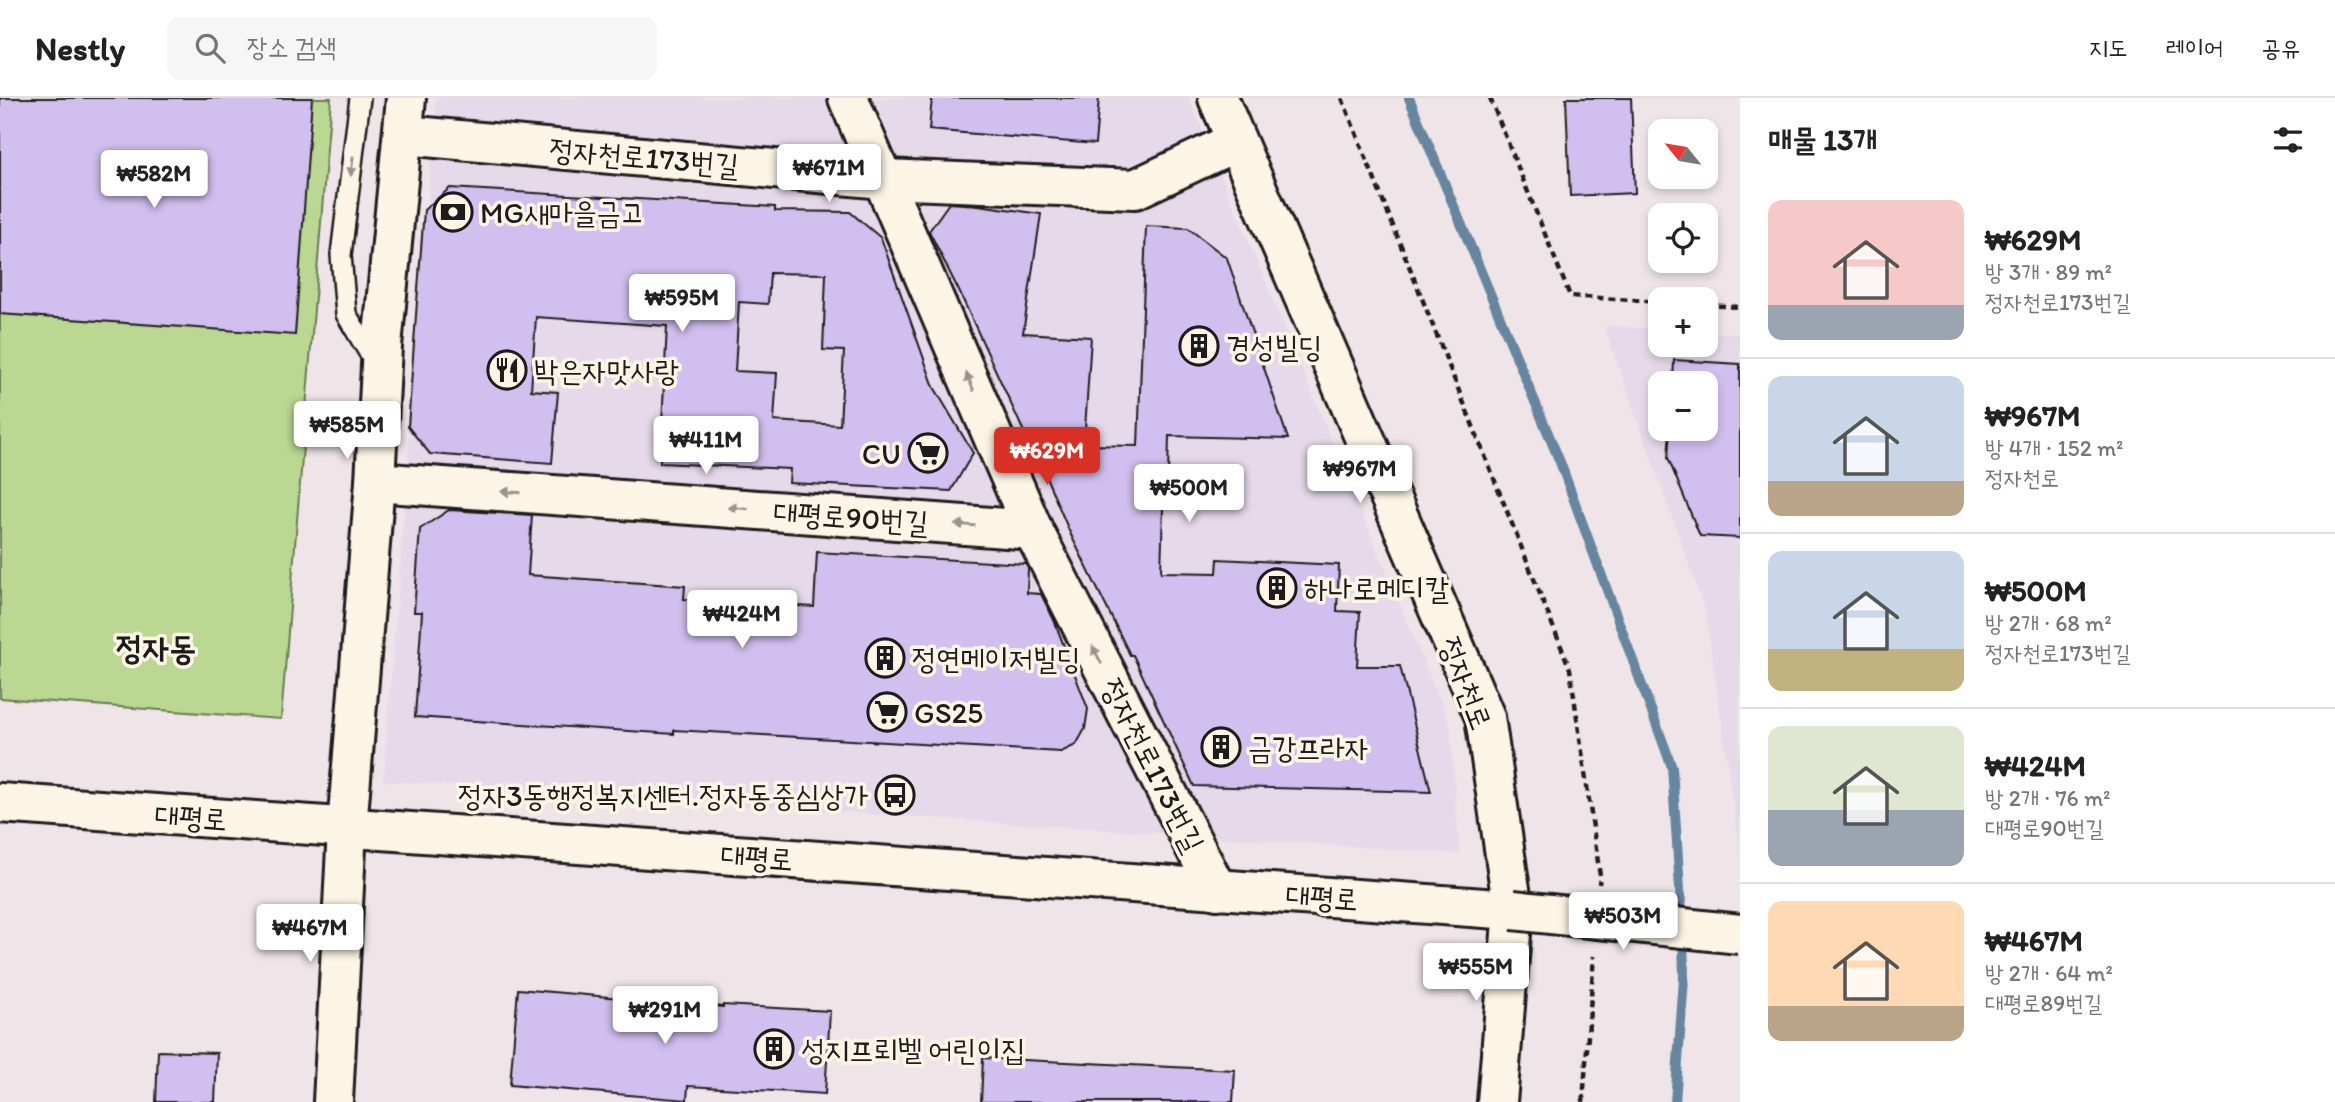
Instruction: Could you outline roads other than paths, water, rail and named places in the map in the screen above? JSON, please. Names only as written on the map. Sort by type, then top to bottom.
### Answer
[{"type":"street","name":"정자천로173번길","points":[[848,98],[1033,530],[1217,890]]},
{"type":"street","name":"정자천로","points":[[1218,98],[1485,717],[1513,910],[1497,1102]]},
{"type":"street","points":[[334,1102],[346,828],[375,482],[381,370],[405,116]]},
{"type":"street","name":"정자천로173번길","points":[[405,116],[884,179],[1135,189],[1235,142]]},
{"type":"street","name":"대평로90번길","points":[[375,482],[1033,530]]},
{"type":"street","name":"대평로","points":[[0,803],[1513,910],[1740,934]]},
{"type":"lane","points":[[360,98],[341,255],[346,314],[381,370]]},
{"type":"waterway","points":[[1409,98],[1560,462],[1672,767],[1682,920]]},
{"type":"waterway","points":[[1675,1102],[1684,979],[1683,936]]},
{"type":"place","name":"MG새마을금고","points":[[453,212]]},
{"type":"place","name":"경성빌딩","points":[[1199,346]]},
{"type":"place","name":"박은자맛사랑","points":[[507,370]]},
{"type":"place","name":"CU","points":[[928,453]]},
{"type":"place","name":"하나로메디칼","points":[[1277,588]]},
{"type":"place","name":"정연메이저빌딩","points":[[885,658]]},
{"type":"place","name":"GS25","points":[[887,712]]},
{"type":"place","name":"금강프라자","points":[[1221,747]]},
{"type":"place","name":"정자3동행정복지센터.정자동중심상가","points":[[895,795]]},
{"type":"place","name":"성지프뢰벨 어린이집","points":[[774,1049]]},
{"type":"district","name":"정자동","points":[[156,647]]}]
